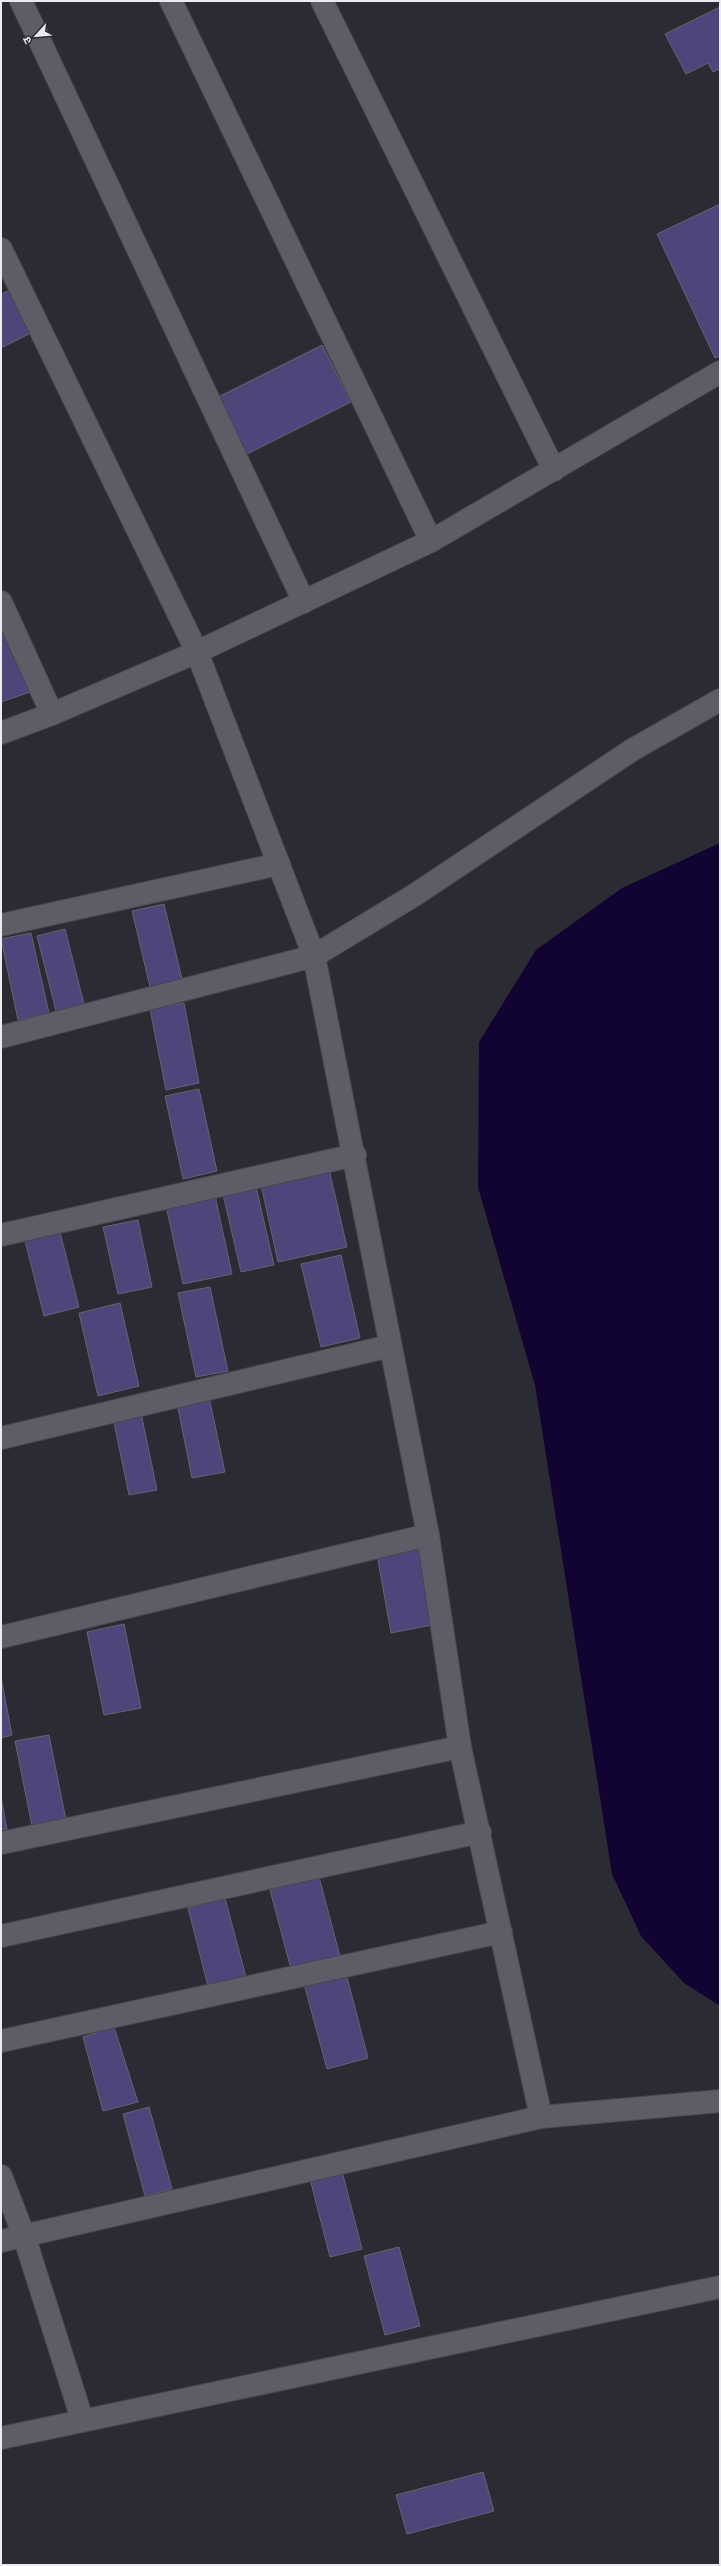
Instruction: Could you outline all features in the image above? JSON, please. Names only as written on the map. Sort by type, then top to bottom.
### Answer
[{"type":"street","points":[[21,1],[304,602]]},
{"type":"street","points":[[171,1],[431,541]]},
{"type":"street","points":[[322,1],[554,470]]},
{"type":"street","points":[[1,249],[197,652],[314,956],[355,1154],[390,1346],[428,1535],[460,1747],[480,1832],[541,2117]]},
{"type":"street","points":[[1,733],[52,714],[197,652],[431,541],[720,372]]},
{"type":"street","points":[[1,602],[52,714]]},
{"type":"street","points":[[1,1037],[314,956],[413,896],[632,750],[720,700]]},
{"type":"street","points":[[1,925],[279,864]]},
{"type":"street","points":[[1,1236],[355,1154]]},
{"type":"street","points":[[1,1438],[390,1346]]},
{"type":"street","points":[[1,1637],[428,1535]]},
{"type":"street","points":[[1,1843],[460,1747]]},
{"type":"street","points":[[1,1936],[480,1832]]},
{"type":"street","points":[[1,2041],[501,1932]]},
{"type":"street","points":[[1,2241],[541,2117],[720,2101]]},
{"type":"street","points":[[1,2176],[24,2236],[82,2419]]},
{"type":"street","points":[[1,2438],[82,2419],[720,2286]]},
{"type":"shaded area","points":[[720,843],[720,2006],[684,1983],[641,1936],[612,1874],[535,1385],[478,1187],[479,1042],[536,950],[622,888]]},
{"type":"building","points":[[720,7],[720,69],[713,72],[708,63],[686,74],[665,34]]},
{"type":"building","points":[[720,204],[720,356],[715,358],[657,234]]},
{"type":"building","points":[[10,290],[31,333],[1,348],[1,294]]},
{"type":"building","points":[[322,345],[351,402],[245,455],[216,398]]},
{"type":"building","points":[[1,611],[36,690],[1,702]]},
{"type":"building","points":[[164,904],[183,983],[151,991],[132,911]]},
{"type":"building","points":[[65,929],[84,1004],[56,1011],[37,936]]},
{"type":"building","points":[[31,933],[49,1013],[18,1020],[1,939]]},
{"type":"building","points":[[184,1003],[199,1083],[166,1090],[150,1009]]},
{"type":"building","points":[[199,1089],[217,1171],[183,1179],[165,1096]]},
{"type":"building","points":[[328,1165],[347,1247],[278,1262],[260,1180]]},
{"type":"building","points":[[255,1182],[274,1265],[241,1272],[222,1190]]},
{"type":"building","points":[[214,1191],[232,1274],[183,1284],[165,1201]]},
{"type":"building","points":[[138,1220],[152,1287],[118,1294],[103,1227]]},
{"type":"building","points":[[59,1228],[79,1307],[44,1316],[24,1237]]},
{"type":"building","points":[[341,1255],[360,1338],[321,1347],[301,1264]]},
{"type":"building","points":[[210,1287],[228,1371],[196,1377],[178,1293]]},
{"type":"building","points":[[120,1303],[139,1386],[98,1396],[79,1313]]},
{"type":"building","points":[[208,1392],[225,1472],[192,1478],[176,1398]]},
{"type":"building","points":[[140,1408],[157,1490],[129,1495],[112,1413]]},
{"type":"building","points":[[417,1541],[432,1625],[391,1633],[376,1549]]},
{"type":"building","points":[[124,1624],[141,1708],[104,1715],[87,1632]]},
{"type":"building","points":[[1,1677],[12,1735],[1,1738]]},
{"type":"building","points":[[49,1735],[66,1820],[32,1826],[15,1741]]},
{"type":"building","points":[[1,1797],[7,1829],[1,1830]]},
{"type":"building","points":[[319,1877],[341,1960],[292,1973],[270,1890]]},
{"type":"building","points":[[225,1898],[247,1981],[209,1990],[188,1908]]},
{"type":"building","points":[[346,1973],[368,2058],[327,2069],[304,1984]]},
{"type":"building","points":[[114,2027],[138,2102],[103,2111],[83,2037]]},
{"type":"building","points":[[149,2107],[172,2189],[145,2196],[123,2114]]},
{"type":"building","points":[[341,2167],[362,2249],[330,2257],[309,2175]]},
{"type":"building","points":[[399,2247],[420,2326],[385,2335],[364,2256]]},
{"type":"building","points":[[483,2472],[494,2511],[407,2534],[396,2495]]}]
